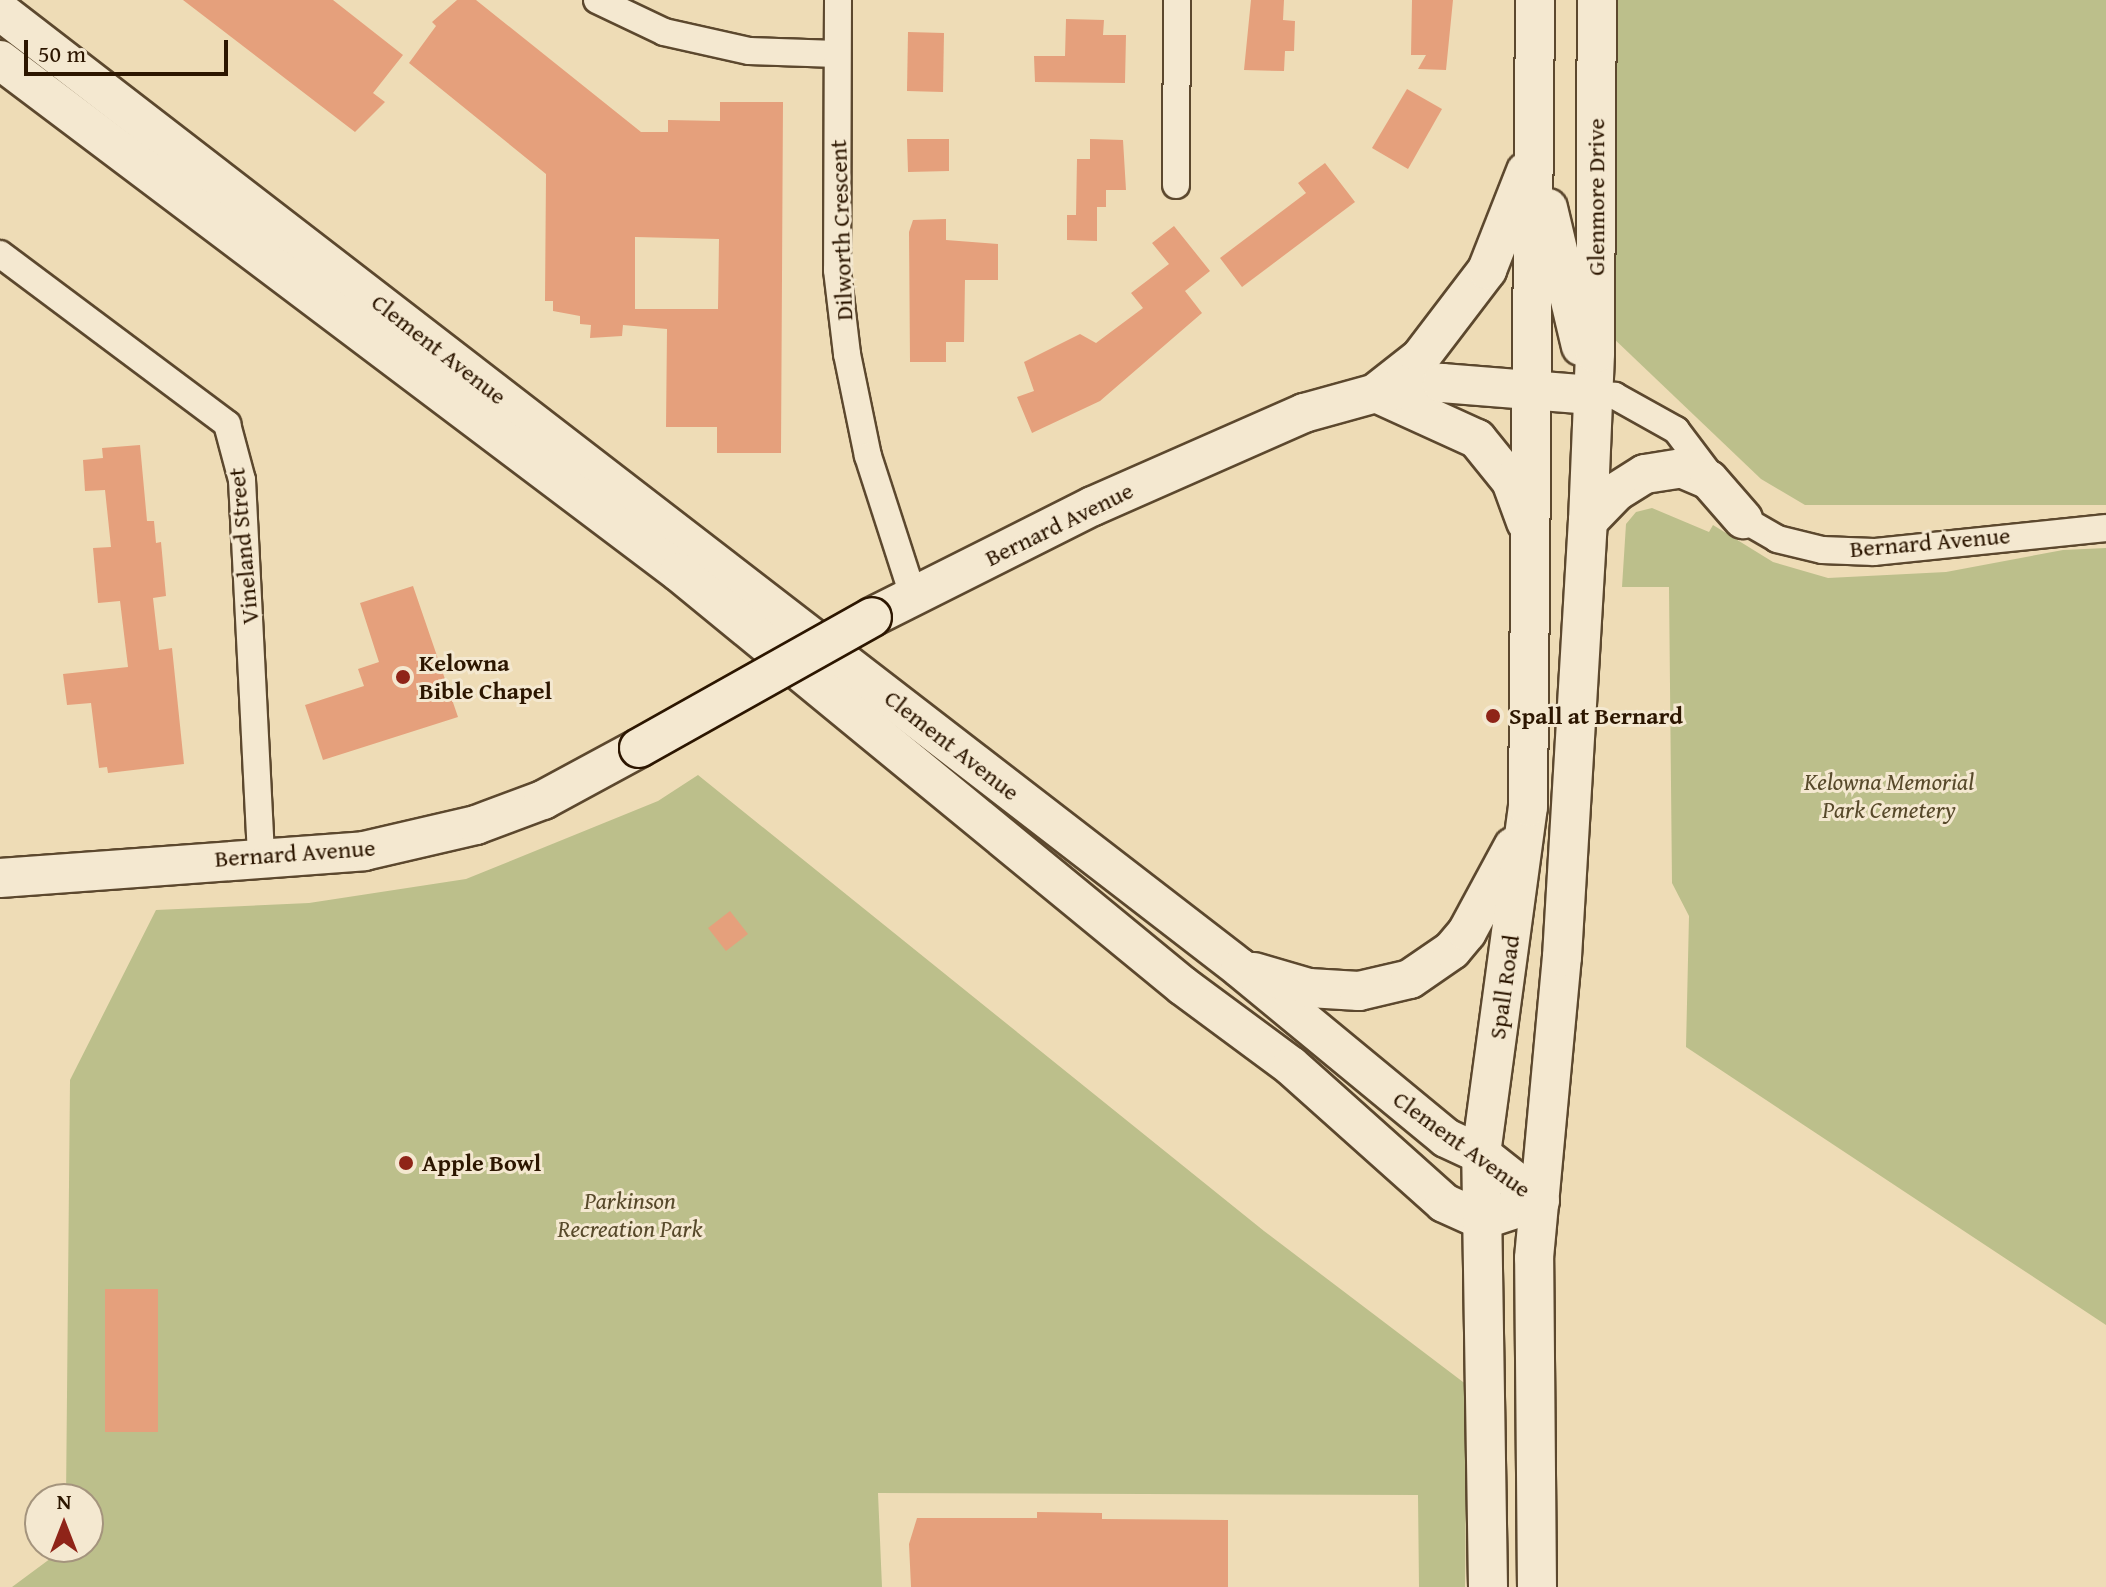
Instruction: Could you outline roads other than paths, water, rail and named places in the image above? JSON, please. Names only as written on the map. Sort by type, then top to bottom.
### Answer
[{"type":"main road","points":[[1533,388],[1535,0]]},
{"type":"main road","name":"Glenmore Drive","points":[[1592,395],[1597,0]]},
{"type":"main road","name":"Clement Avenue","points":[[0,11],[1240,968],[1446,1138],[1481,1154],[1540,1201]]},
{"type":"main road","name":"Clement Avenue","points":[[0,60],[679,572],[1183,986],[1291,1066],[1444,1203],[1482,1220],[1540,1201]]},
{"type":"main road","points":[[1532,539],[1511,481],[1477,439],[1376,393],[1420,358],[1487,270],[1535,150]]},
{"type":"main road","points":[[1535,150],[1592,395],[1588,521],[1562,957],[1540,1201],[1533,1362],[1537,1587]]},
{"type":"main road","name":"Bernard Avenue","points":[[0,878],[261,856],[364,851],[476,825],[543,800],[913,595],[1221,448],[1304,413],[1376,393],[1442,383],[1592,395]]},
{"type":"main road","name":"Spall Road","points":[[1488,1587],[1481,1154],[1528,807],[1533,388]]},
{"type":"main road","points":[[1588,521],[1616,492],[1645,474],[1681,468],[1709,480],[1743,519]]},
{"type":"main road","points":[[1240,968],[1309,988],[1359,991],[1410,979],[1452,950],[1467,932],[1506,865],[1528,807]]},
{"type":"street","points":[[597,0],[664,32],[749,51],[837,54]]},
{"type":"street","name":"Dilworth Crescent","points":[[838,0],[837,270],[847,354],[868,456],[913,595]]},
{"type":"street","points":[[1176,185],[1177,0]]},
{"type":"street","name":"Vineland Street","points":[[0,254],[227,424],[242,480],[261,856]]},
{"type":"street","name":"Bernard Avenue","points":[[1592,395],[1615,396],[1676,430],[1743,519],[1777,539],[1848,551],[2106,528]]},
{"type":"place","name":"Kelowna Bible Chapel","points":[[403,677]]},
{"type":"place","name":"Spall at Bernard","points":[[1493,716]]},
{"type":"place","name":"Apple Bowl","points":[[406,1163]]},
{"type":"park label","name":"Kelowna Memorial Park Cemetery","points":[[1889,796]]},
{"type":"park label","name":"Parkinson Recreation Park","points":[[630,1215]]}]
